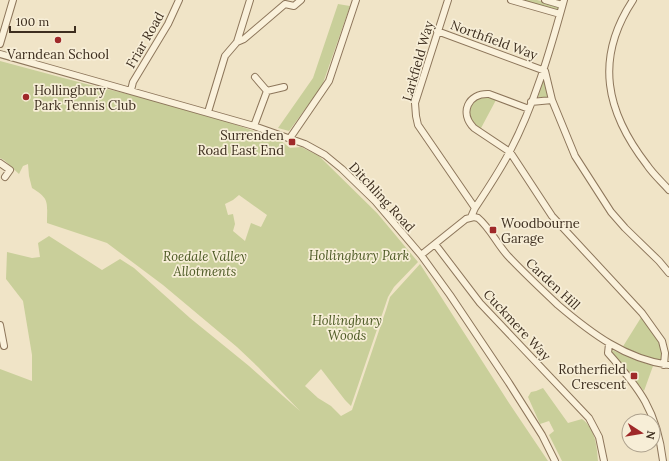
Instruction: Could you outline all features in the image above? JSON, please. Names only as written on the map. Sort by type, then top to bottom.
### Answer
[{"type":"street","points":[[0,44],[13,0]]},
{"type":"street","name":"Friar Road","points":[[131,90],[137,75],[168,24],[179,0]]},
{"type":"street","points":[[208,112],[225,56],[237,42],[250,0]]},
{"type":"street","points":[[237,42],[244,39],[285,4],[294,6],[301,0]]},
{"type":"street","points":[[290,138],[329,81],[356,0]]},
{"type":"street","name":"Larkfield Way","points":[[448,0],[415,103],[416,116],[418,125],[475,208]]},
{"type":"street","points":[[511,0],[560,14]]},
{"type":"street","points":[[421,255],[466,219],[471,218],[475,208],[510,152],[529,109],[543,70],[563,2],[545,0]]},
{"type":"street","points":[[633,0],[625,11],[612,44],[609,62],[609,80],[614,107],[627,135],[647,166],[669,190]]},
{"type":"street","name":"Northfield Way","points":[[437,31],[543,70]]},
{"type":"street","name":"Ditchling Road","points":[[0,54],[254,126],[306,144],[325,155],[342,169],[375,201],[421,255],[450,295],[509,383],[542,435],[555,461]]},
{"type":"street","points":[[543,70],[546,73],[552,100],[575,156],[611,212],[669,272]]},
{"type":"street","points":[[255,77],[267,91]]},
{"type":"street","points":[[267,91],[284,87]]},
{"type":"street","points":[[254,126],[267,91]]},
{"type":"street","points":[[529,109],[489,94],[483,94],[475,96],[466,112],[469,124],[510,152],[552,216],[642,313],[662,341],[667,365]]},
{"type":"street","points":[[531,102],[552,100]]},
{"type":"street","points":[[0,163],[10,170],[5,177]]},
{"type":"street","name":"Carden Hill","points":[[471,218],[476,217],[480,220],[507,256],[538,286],[571,315],[609,344],[638,358],[667,365]]},
{"type":"street","name":"Cuckmere Way","points":[[435,244],[480,303],[588,418],[599,437],[604,461]]},
{"type":"street","points":[[659,261],[669,262]]},
{"type":"street","points":[[0,325],[4,346]]},
{"type":"street","points":[[609,344],[608,352],[636,386],[649,408],[659,435],[663,461]]},
{"type":"green space","points":[[519,0],[537,0],[559,6],[558,11]]},
{"type":"green space","points":[[338,4],[350,6],[322,86],[289,131],[278,128],[313,78]]},
{"type":"green space","points":[[0,61],[161,102],[225,121],[280,140],[290,148],[301,147],[319,156],[377,213],[418,262],[394,287],[388,297],[351,406],[321,369],[305,386],[318,398],[331,406],[341,416],[352,410],[390,297],[420,264],[548,461],[0,461],[0,369],[32,381],[32,355],[23,301],[6,279],[7,252],[32,258],[40,257],[38,243],[49,236],[102,270],[120,259],[134,268],[190,318],[249,366],[300,411],[237,347],[163,285],[107,243],[47,223],[47,206],[45,198],[32,188],[28,164],[23,166],[19,174],[0,158]],"holes":[[[239,195],[267,215],[261,227],[251,223],[245,241],[233,231],[235,224],[233,214],[228,215],[225,204]]]},
{"type":"green space","points":[[544,76],[549,97],[538,97]]},
{"type":"green space","points":[[483,96],[496,100],[480,130],[470,120],[470,108],[475,100]]},
{"type":"green space","points":[[642,316],[659,341],[662,359],[659,360],[642,356],[622,348]]},
{"type":"green space","points":[[610,350],[653,366],[644,391]]},
{"type":"green space","points":[[543,388],[568,423],[582,419],[590,427],[596,443],[598,461],[562,461],[549,435],[554,431],[549,421],[540,424],[528,397],[531,392]]},
{"type":"place","name":"Varndean School","points":[[58,40]]},
{"type":"place","name":"Hollingbury Park Tennis Club","points":[[26,97]]},
{"type":"place","name":"Surrenden Road East End","points":[[292,142]]},
{"type":"place","name":"Woodbourne Garage","points":[[493,230]]},
{"type":"place","name":"Rotherfield Crescent","points":[[634,376]]},
{"type":"park label","name":"Hollingbury Park","points":[[359,255]]},
{"type":"park label","name":"Roedale Valley Allotments","points":[[205,264]]},
{"type":"park label","name":"Hollingbury Woods","points":[[347,328]]}]
